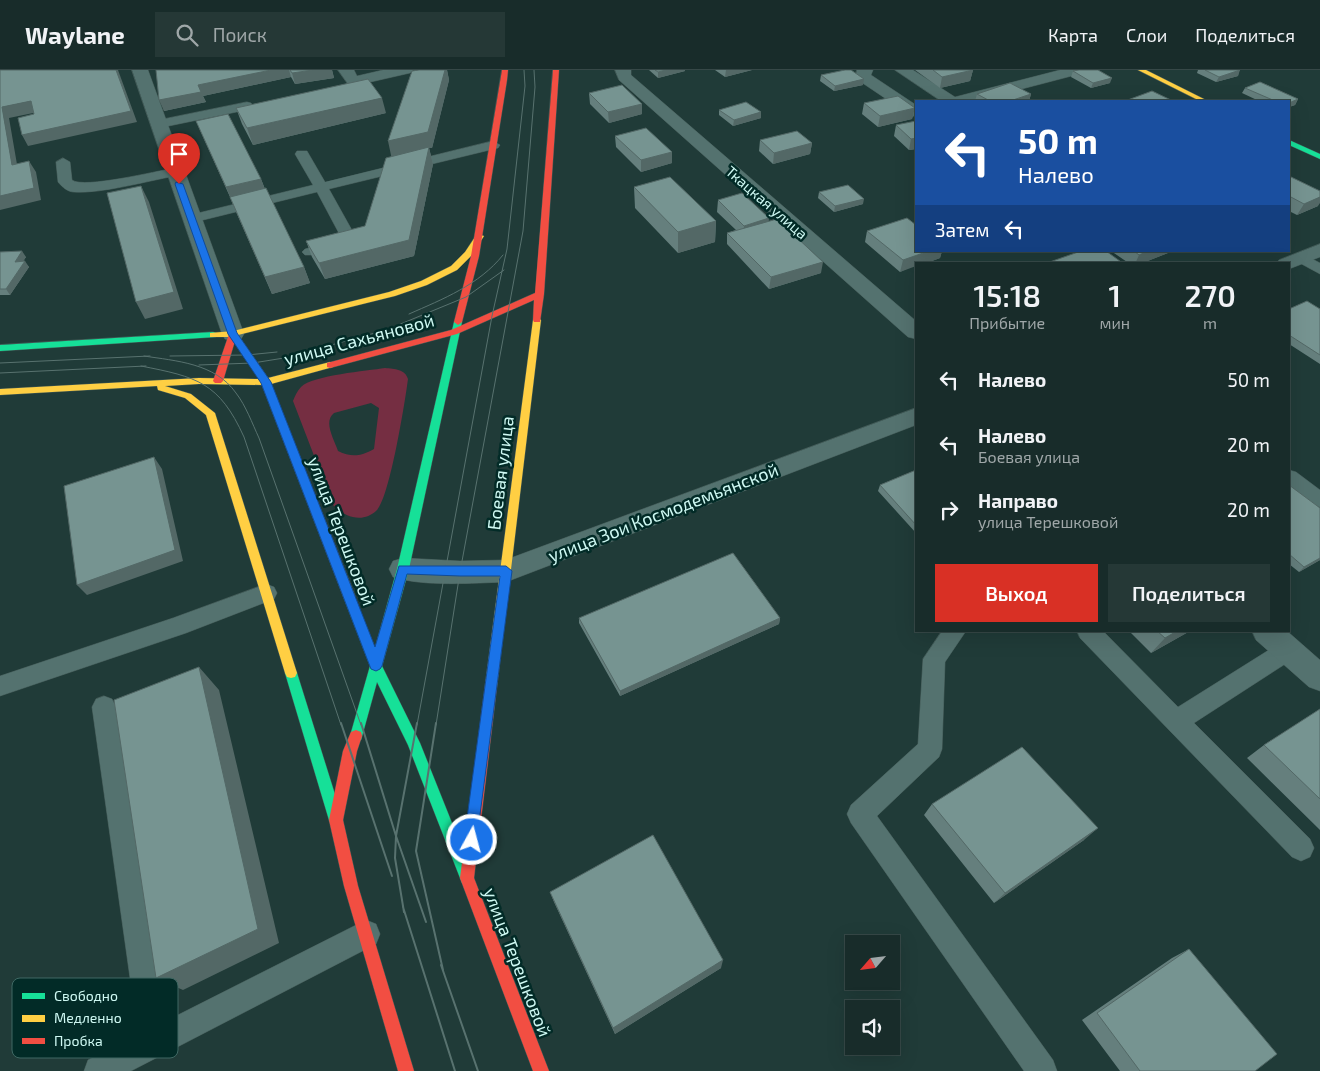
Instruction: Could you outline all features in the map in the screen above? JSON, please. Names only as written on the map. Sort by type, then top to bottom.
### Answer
[{"type":"main road","points":[[336,820],[350,751],[361,724],[403,569],[454,332],[466,297],[480,236],[493,145],[503,94],[505,70]]},
{"type":"main road","name":"Боевая улица","points":[[466,878],[540,294],[556,70]]},
{"type":"main road","points":[[1140,70],[1203,100]]},
{"type":"main road","points":[[1290,142],[1320,157]]},
{"type":"main road","name":"улица Сахьяновой","points":[[0,348],[233,334],[392,294],[424,283],[454,268],[468,254],[480,236]]},
{"type":"main road","name":"улица Сахьяновой","points":[[0,392],[218,382],[266,382],[454,332],[540,294]]},
{"type":"main road","points":[[218,382],[233,334]]},
{"type":"main road","name":"улица Терешковой","points":[[233,334],[266,382],[376,666],[414,743],[541,1071]]},
{"type":"main road","points":[[148,385],[180,392],[197,401],[210,413],[336,820],[352,886],[406,1071]]},
{"type":"street","points":[[140,70],[233,334]]},
{"type":"street","points":[[346,70],[353,80],[405,70]]},
{"type":"street","name":"Ткацкая улица","points":[[623,70],[624,77],[915,331]]},
{"type":"street","points":[[865,70],[863,77],[915,111]]},
{"type":"street","points":[[903,70],[950,100]]},
{"type":"street","points":[[962,100],[1078,70]]},
{"type":"street","points":[[1294,261],[1320,250]]},
{"type":"street","name":"улица Зои Космодемьянской","points":[[403,569],[460,572],[506,571],[915,416]]},
{"type":"street","points":[[1267,632],[1320,678]]},
{"type":"lane","points":[[159,124],[247,106]]},
{"type":"lane","points":[[191,219],[493,145]]},
{"type":"lane","points":[[302,154],[351,241],[310,252]]},
{"type":"lane","points":[[63,162],[65,182],[74,188],[98,186],[175,172]]},
{"type":"lane","points":[[1294,261],[1320,269]]},
{"type":"lane","points":[[1290,478],[1320,500]]},
{"type":"lane","points":[[0,686],[186,623],[266,593]]},
{"type":"lane","points":[[954,632],[934,659],[930,749],[860,814],[1042,1071]]},
{"type":"lane","points":[[1089,632],[1301,848]]},
{"type":"lane","points":[[1176,721],[1288,650]]},
{"type":"lane","points":[[104,707],[144,978]]},
{"type":"lane","points":[[178,1031],[366,934]]},
{"type":"lane","points":[[99,1071],[125,1058]]},
{"type":"shaded area","points":[[385,368],[399,370],[405,373],[408,379],[392,468],[382,501],[377,510],[366,517],[348,516],[333,505],[293,401],[301,387],[317,379]],"holes":[[[371,403],[379,408],[374,449],[356,455],[348,455],[338,451],[329,426],[329,421],[334,413]]]},
{"type":"building","points":[[0,70],[116,70],[131,111],[22,135],[18,118],[34,114],[31,101],[2,107],[12,165],[29,161],[34,188],[0,196]]},
{"type":"building","points":[[156,70],[271,70],[198,85],[201,92],[159,100]]},
{"type":"building","points":[[290,70],[313,70],[292,73]]},
{"type":"building","points":[[445,70],[428,132],[388,141],[412,71]]},
{"type":"building","points":[[851,70],[864,79],[835,86],[821,75]]},
{"type":"building","points":[[933,70],[973,70],[942,77]]},
{"type":"building","points":[[1098,70],[1112,78],[1093,83],[1073,71]]},
{"type":"building","points":[[1205,70],[1240,70],[1219,77]]},
{"type":"building","points":[[368,79],[382,98],[247,128],[236,108]]},
{"type":"building","points":[[1260,82],[1298,99],[1290,103],[1290,100],[1273,100],[1245,88]]},
{"type":"building","points":[[1010,83],[1031,94],[1013,100],[988,100],[977,94]]},
{"type":"building","points":[[622,85],[642,104],[608,112],[589,93]]},
{"type":"building","points":[[1152,91],[1171,100],[1128,100]]},
{"type":"building","points":[[898,96],[915,108],[880,116],[864,103]]},
{"type":"building","points":[[746,102],[761,112],[734,120],[719,110]]},
{"type":"building","points":[[228,114],[261,179],[226,187],[196,121]]},
{"type":"building","points":[[915,121],[915,138],[911,139],[896,125]]},
{"type":"building","points":[[646,128],[672,152],[641,160],[615,136]]},
{"type":"building","points":[[797,131],[812,143],[774,153],[760,140]]},
{"type":"building","points":[[429,147],[409,240],[319,263],[306,241],[365,226],[386,158]]},
{"type":"building","points":[[1290,176],[1320,191],[1320,197],[1304,204],[1290,197]]},
{"type":"building","points":[[670,177],[716,221],[678,232],[634,187]]},
{"type":"building","points":[[848,185],[864,199],[835,206],[819,192]]},
{"type":"building","points":[[141,186],[174,292],[136,302],[107,193]]},
{"type":"building","points":[[266,188],[304,267],[265,277],[230,197]]},
{"type":"building","points":[[742,193],[769,218],[744,226],[718,200]]},
{"type":"building","points":[[907,218],[915,224],[915,252],[926,252],[903,260],[867,231]]},
{"type":"building","points":[[777,219],[823,262],[771,277],[727,233]]},
{"type":"building","points":[[22,251],[15,262],[25,261],[6,289],[0,289],[0,252]]},
{"type":"building","points":[[1078,252],[1107,252],[1121,262],[1050,262]]},
{"type":"building","points":[[1135,252],[1146,252],[1139,255]]},
{"type":"building","points":[[1307,301],[1320,309],[1320,355],[1290,336],[1290,309]]},
{"type":"building","points":[[154,457],[175,550],[77,585],[64,486]]},
{"type":"building","points":[[915,470],[915,524],[880,485]]},
{"type":"building","points":[[1290,486],[1320,508],[1320,558],[1304,567],[1290,555]]},
{"type":"building","points":[[733,553],[780,618],[620,691],[579,618]]},
{"type":"building","points":[[1158,632],[1175,632],[1165,638]]},
{"type":"building","points":[[199,667],[258,929],[156,978],[114,700]]},
{"type":"building","points":[[1320,709],[1320,799],[1264,745]]},
{"type":"building","points":[[1022,747],[1098,828],[1005,893],[932,804]]},
{"type":"building","points":[[653,835],[723,960],[613,1028],[550,892]]},
{"type":"building","points":[[1189,949],[1277,1054],[1255,1071],[1140,1071],[1097,1013]]},
{"type":"tram line","points":[[502,271],[507,249],[525,86],[524,70]]},
{"type":"tram line","points":[[436,725],[460,572],[523,231],[535,87],[534,70]]},
{"type":"tram line","points":[[409,314],[447,297],[472,283],[503,255]]},
{"type":"tram line","points":[[199,365],[253,363],[284,358],[386,330],[466,297],[502,271]]},
{"type":"tram line","points":[[417,725],[492,316],[502,271]]},
{"type":"tram line","points":[[170,356],[247,355],[277,352]]},
{"type":"tram line","points":[[0,363],[145,356]]},
{"type":"tram line","points":[[145,356],[182,362],[206,369],[227,383],[243,403],[259,438],[361,725]]},
{"type":"tram line","points":[[145,356],[150,356]]},
{"type":"tram line","points":[[0,373],[142,366]]},
{"type":"tram line","points":[[142,366],[177,374],[204,385],[215,393],[235,419],[244,437],[341,725]]},
{"type":"tram line","points":[[142,366],[146,366]]},
{"type":"tram line","points":[[341,723],[392,876]]},
{"type":"tram line","points":[[361,723],[396,836]]},
{"type":"tram line","points":[[396,836],[417,723]]},
{"type":"tram line","points":[[436,723],[416,851],[443,970]]},
{"type":"tram line","points":[[396,836],[426,922]]},
{"type":"tram line","points":[[396,836],[395,858],[403,908]]},
{"type":"tram line","points":[[403,908],[455,1071]]},
{"type":"tram line","points":[[441,965],[478,1071]]},
{"type":"traffic: fast","points":[[1290,142],[1320,157]]},
{"type":"traffic: fast","points":[[356,736],[403,569],[458,322]]},
{"type":"traffic: fast","points":[[0,348],[213,335]]},
{"type":"traffic: fast","points":[[349,596],[376,666],[414,743],[467,878]]},
{"type":"traffic: fast","points":[[291,673],[336,820]]},
{"type":"traffic: slow","points":[[1141,70],[1203,100]]},
{"type":"traffic: slow","points":[[213,335],[233,334],[392,294],[424,283],[454,268],[468,254],[480,236]]},
{"type":"traffic: slow","points":[[491,686],[537,320]]},
{"type":"traffic: slow","points":[[233,334],[266,382],[349,596]]},
{"type":"traffic: slow","points":[[0,392],[199,381],[266,382],[330,365]]},
{"type":"traffic: slow","points":[[161,388],[188,396],[210,413],[291,673]]},
{"type":"traffic: jam","points":[[458,322],[475,256],[505,70]]},
{"type":"traffic: jam","points":[[537,320],[556,70]]},
{"type":"traffic: jam","points":[[330,365],[454,332],[540,294]]},
{"type":"traffic: jam","points":[[218,381],[233,334]]},
{"type":"traffic: jam","points":[[491,686],[467,878],[541,1071]]},
{"type":"traffic: jam","points":[[356,736],[350,751],[336,820],[351,886],[406,1071]]},
{"type":"route","points":[[179,184],[233,334],[266,382],[376,666],[403,569],[460,572],[506,571],[472,840]]}]
